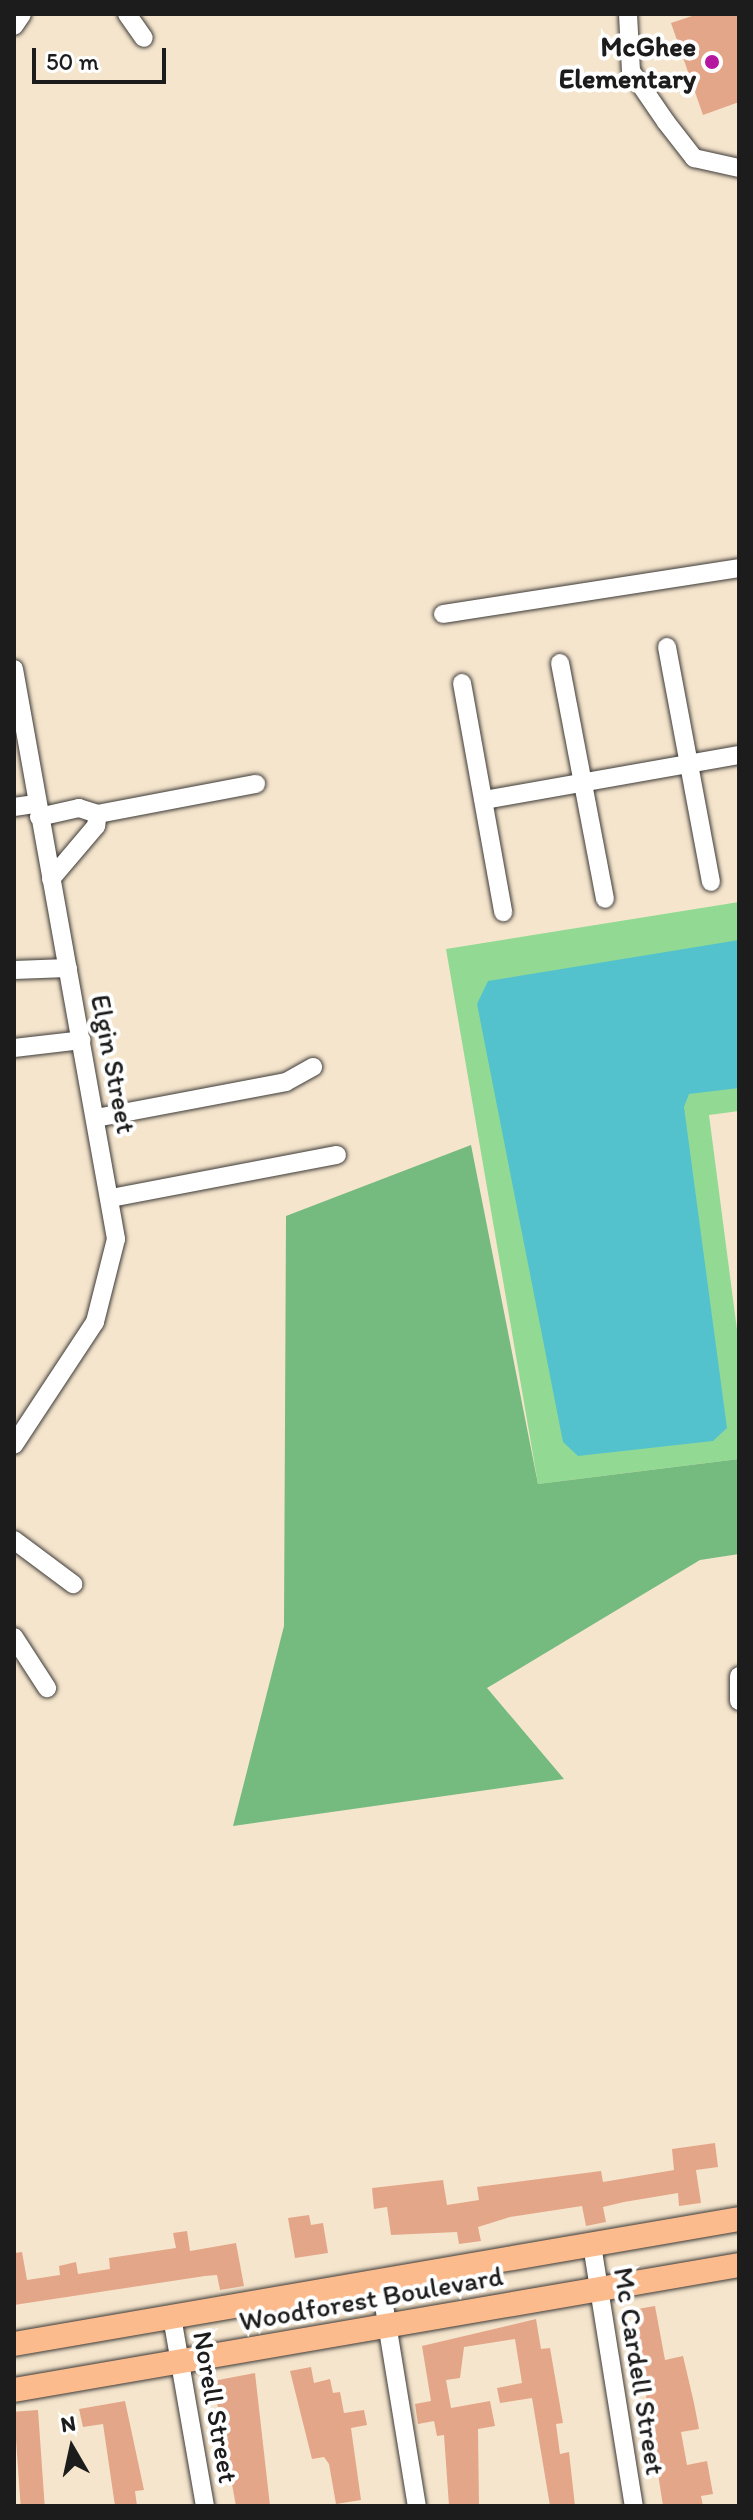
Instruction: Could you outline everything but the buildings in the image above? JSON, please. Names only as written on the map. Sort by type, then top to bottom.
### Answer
[{"type":"main road","name":"Woodforest Boulevard","points":[[14,2344],[739,2219]]},
{"type":"main road","name":"Woodforest Boulevard","points":[[14,2390],[739,2265]]},
{"type":"street","points":[[14,26],[22,14]]},
{"type":"street","points":[[127,14],[144,38]]},
{"type":"street","points":[[628,14],[631,71],[666,122],[694,158],[739,168]]},
{"type":"street","points":[[443,614],[739,568]]},
{"type":"street","points":[[667,647],[711,882]]},
{"type":"street","points":[[560,663],[605,899]]},
{"type":"street","name":"Elgin Street","points":[[14,669],[116,1239],[107,1296],[14,1445]]},
{"type":"street","points":[[462,683],[503,912]]},
{"type":"street","points":[[484,800],[739,755]]},
{"type":"street","points":[[14,807],[38,810],[79,808],[98,814],[256,784]]},
{"type":"street","points":[[51,879],[96,826],[98,814]]},
{"type":"street","points":[[14,970],[68,968]]},
{"type":"street","points":[[14,1048],[82,1040]]},
{"type":"street","points":[[96,1118],[286,1082],[313,1067]]},
{"type":"street","points":[[111,1198],[337,1155]]},
{"type":"street","points":[[14,1540],[73,1584]]},
{"type":"street","points":[[14,1637],[47,1688]]},
{"type":"street","points":[[739,1676],[739,1701]]},
{"type":"street","name":"Mc Cardell Street","points":[[592,2245],[634,2506]]},
{"type":"street","points":[[380,2281],[417,2506]]},
{"type":"street","name":"Norell Street","points":[[172,2317],[205,2506]]},
{"type":"green space","points":[[739,902],[739,1111],[709,1115],[739,1345],[739,1459],[538,1484],[446,949]]},
{"type":"green space","points":[[471,1145],[538,1484],[739,1459],[739,1554],[700,1560],[487,1688],[564,1779],[233,1826],[284,1626],[286,1216]]},
{"type":"water","points":[[739,940],[739,1088],[689,1094],[684,1107],[727,1428],[713,1441],[578,1456],[563,1442],[477,1004],[488,981]]},
{"type":"place","name":"McGhee Elementary","points":[[712,62]]}]
